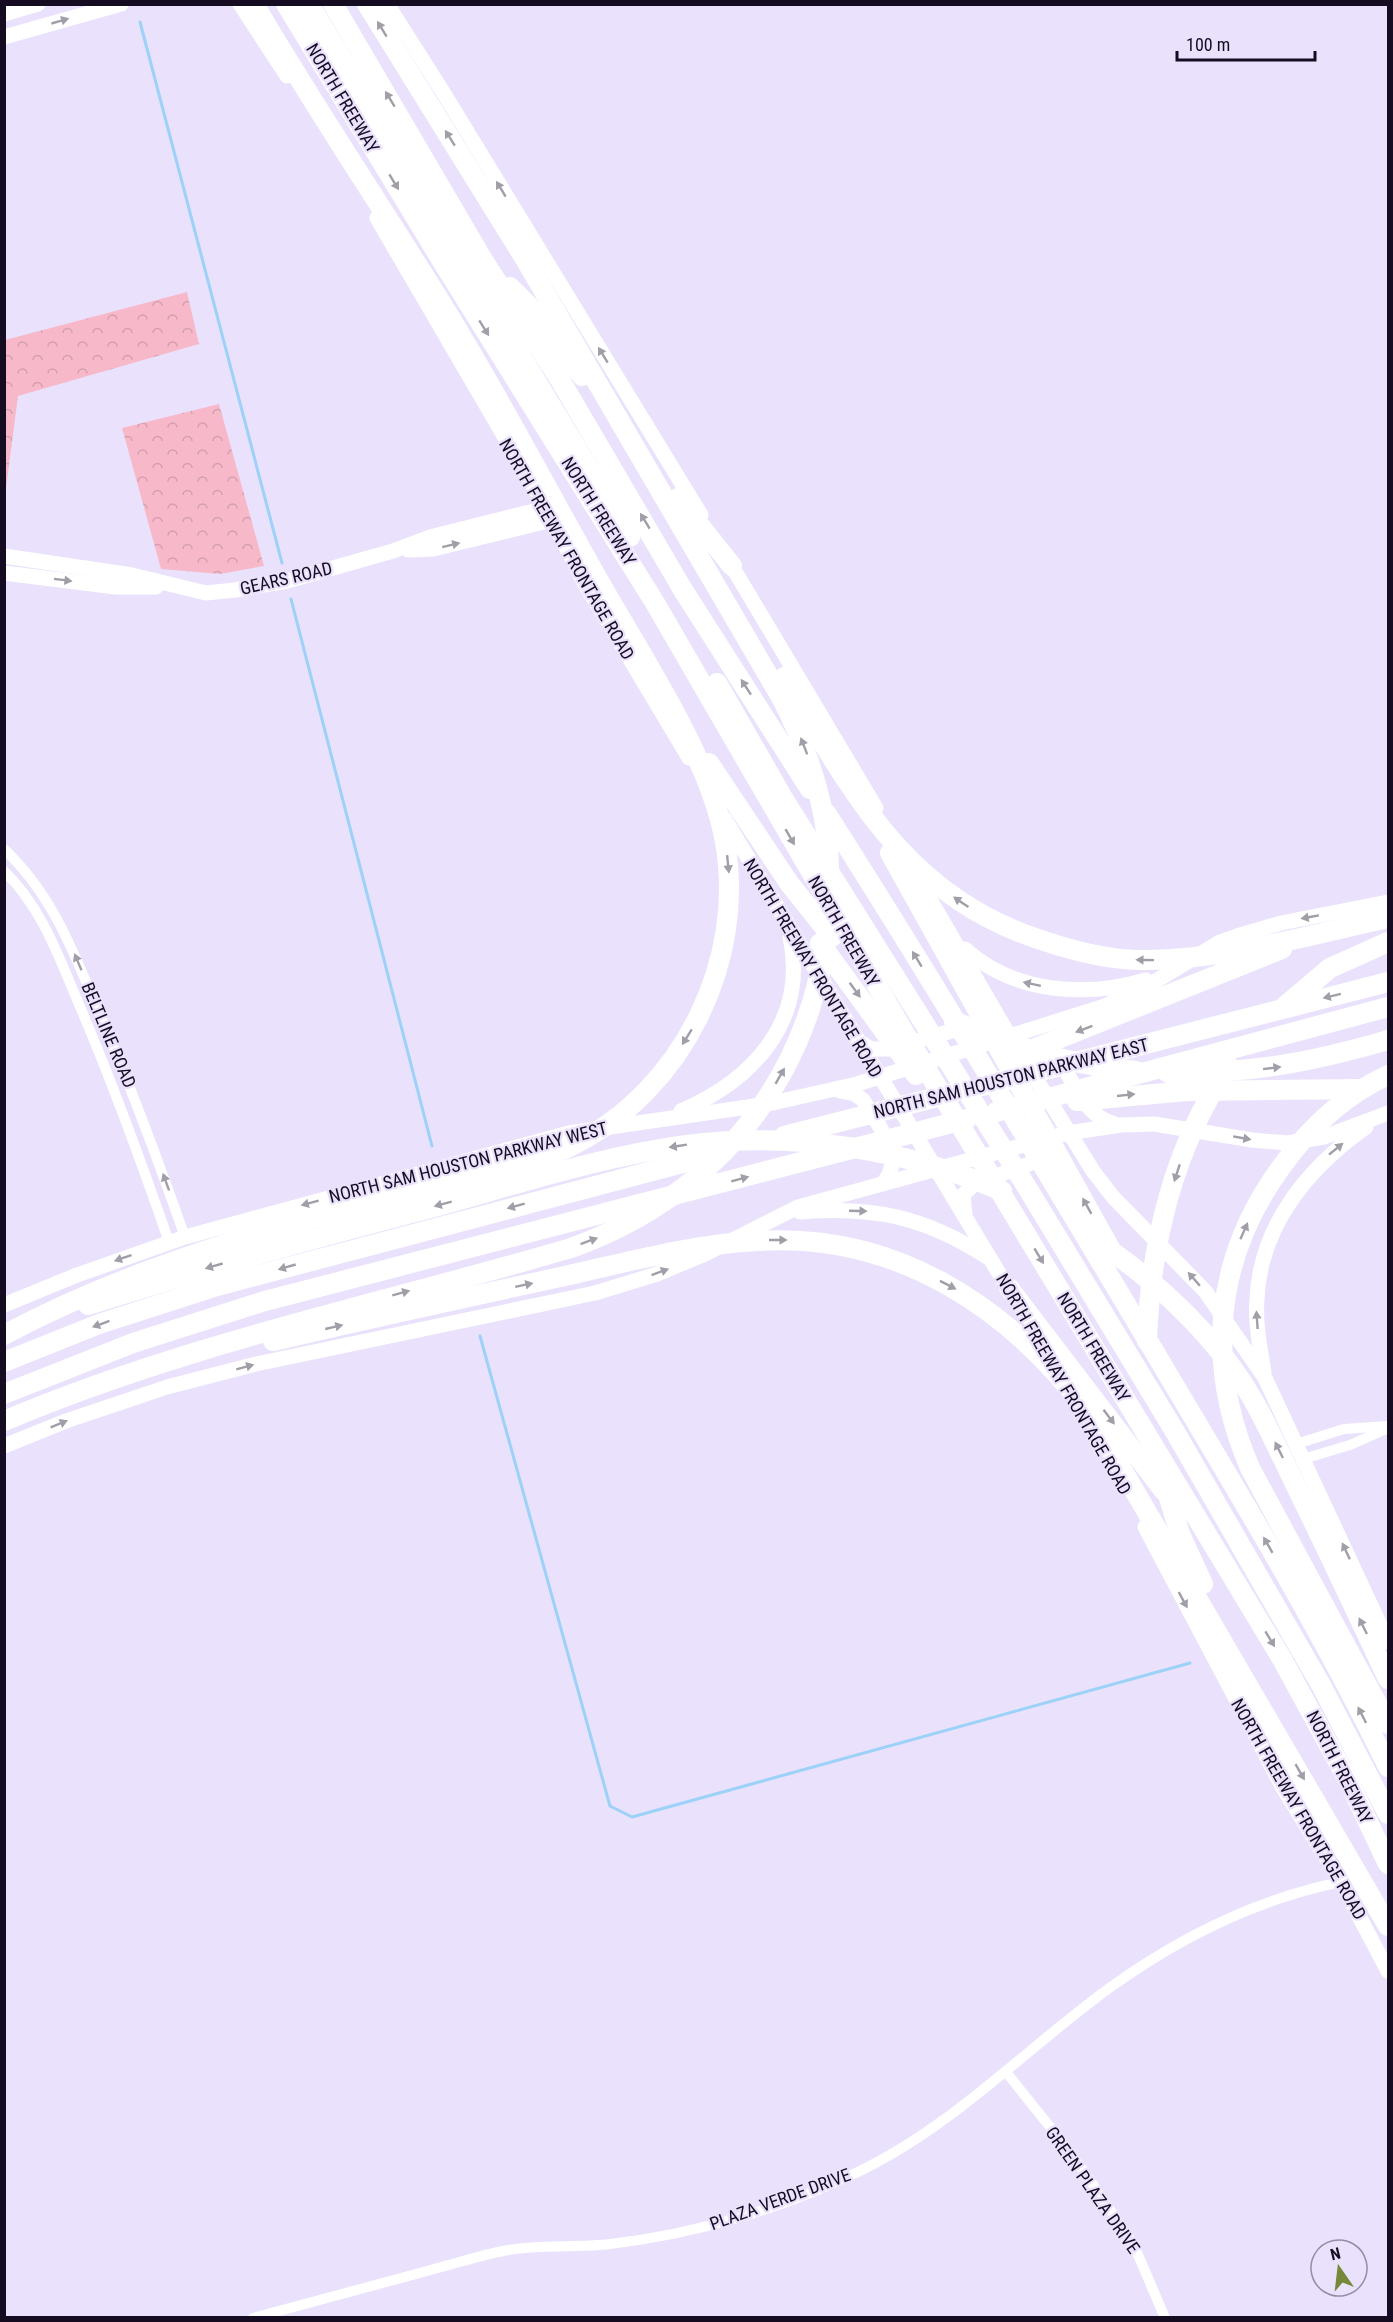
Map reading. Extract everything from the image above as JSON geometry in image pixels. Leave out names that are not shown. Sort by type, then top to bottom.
[{"type":"highway","points":[[4,1336],[84,1295],[198,1252],[549,1156],[599,1130],[640,1097],[670,1062],[701,1014],[720,960],[729,903],[726,845],[716,805],[694,753],[653,675],[448,313],[254,4]]},
{"type":"highway","name":"NORTH FREEWAY","points":[[286,4],[442,261],[655,603],[894,1031],[1009,1206],[1254,1612],[1309,1706],[1389,1864]]},
{"type":"highway","name":"NORTH FREEWAY","points":[[309,4],[686,630],[783,798],[1028,1189],[1174,1430],[1296,1641],[1389,1814]]},
{"type":"highway","name":"NORTH FREEWAY","points":[[333,4],[483,260],[559,378],[683,590],[881,899],[1188,1408],[1319,1635],[1389,1767]]},
{"type":"highway","points":[[4,1421],[73,1393],[198,1349],[553,1253],[625,1226],[680,1192],[724,1153],[768,1097],[800,1039],[822,964],[829,897],[825,823],[808,757],[795,726],[768,674],[525,259],[367,4]]},
{"type":"highway","points":[[525,259],[654,454],[858,800],[898,850],[938,886],[984,917],[1028,936],[1106,957],[1145,960],[1219,953],[1389,918]]},
{"type":"highway","points":[[483,260],[531,308],[732,566]]},
{"type":"highway","points":[[442,261],[465,332],[585,584]]},
{"type":"highway","points":[[653,675],[762,845],[819,923],[844,950],[875,976],[951,1019],[1004,1042],[1057,1057],[1125,1070],[1164,1073],[1210,1073],[1287,1066],[1389,1040]]},
{"type":"highway","points":[[831,732],[867,815],[977,991],[1069,1173],[1116,1260],[1188,1408]]},
{"type":"highway","points":[[687,755],[894,1031]]},
{"type":"highway","points":[[811,1129],[1029,1051],[1217,977],[1389,903]]},
{"type":"highway","points":[[1260,1703],[1180,1534],[1159,1464],[1149,1394],[1148,1318],[1157,1248],[1180,1165],[1215,1095],[1246,1045],[1302,990],[1330,968],[1389,942]]},
{"type":"highway","name":"NORTH SAM HOUSTON PARKWAY EAST","points":[[4,1362],[109,1321],[217,1286],[633,1175],[1389,982]]},
{"type":"highway","name":"NORTH SAM HOUSTON PARKWAY EAST","points":[[4,1394],[100,1355],[197,1321],[340,1281],[1389,1008]]},
{"type":"highway","points":[[1389,1075],[1341,1104],[1302,1139],[1259,1200],[1240,1240],[1231,1267],[1222,1324],[1226,1388],[1236,1432],[1258,1486],[1389,1724]]},
{"type":"highway","points":[[965,1120],[1126,1095],[1215,1095],[1389,1087]]},
{"type":"highway","points":[[4,1336],[88,1305],[243,1257],[647,1151],[703,1143],[773,1141],[832,1145],[903,1158],[973,1179],[1060,1220],[1143,1274],[1195,1322],[1230,1364],[1258,1410],[1389,1679]]},
{"type":"highway","points":[[73,1393],[215,1355],[350,1323],[712,1246],[788,1240],[827,1244],[867,1252],[927,1274],[956,1289],[1000,1319],[1038,1351],[1091,1416],[1389,1926]]},
{"type":"highway","points":[[1009,1288],[1094,1396],[1254,1612]]},
{"type":"main road","points":[[4,14],[38,4]]},
{"type":"main road","points":[[4,37],[121,4]]},
{"type":"main road","name":"NORTH FREEWAY FRONTAGE ROAD","points":[[240,4],[268,49],[322,126],[549,514],[585,584],[879,1078],[1009,1288],[1125,1488],[1277,1776],[1341,1882],[1389,1971]]},
{"type":"main road","points":[[266,4],[258,17],[268,49]]},
{"type":"main road","points":[[392,11],[732,566],[957,942],[983,1008],[978,1018],[963,1028],[880,1051],[871,1049],[856,1039]]},
{"type":"main road","name":"GEARS ROAD","points":[[4,556],[132,574],[206,593],[264,587],[393,551],[430,537],[549,514]]},
{"type":"main road","points":[[35,576],[36,559]]},
{"type":"main road","name":"GEARS ROAD","points":[[4,573],[116,587],[177,587]]},
{"type":"main road","points":[[1010,1037],[1119,1000],[1172,972],[1220,942],[1258,928],[1389,903]]},
{"type":"main road","points":[[662,1118],[724,1089],[756,1061],[782,1022],[793,988],[794,955],[784,920]]},
{"type":"main road","points":[[957,942],[999,973],[1029,984],[1059,989],[1088,990],[1131,984],[1172,972]]},
{"type":"main road","points":[[977,991],[1010,1037],[1093,1171],[1113,1197],[1205,1291],[1265,1378],[1389,1642]]},
{"type":"main road","points":[[1061,1020],[1055,1029],[1053,1044],[1088,1110],[1106,1121],[1121,1125]]},
{"type":"main road","name":"NORTH SAM HOUSTON PARKWAY WEST","points":[[4,1305],[77,1275],[185,1237],[587,1129],[758,1105],[834,1091],[1010,1037]]},
{"type":"main road","points":[[834,1091],[846,1091],[863,1100],[892,1153],[892,1173],[883,1183]]},
{"type":"main road","points":[[4,1446],[66,1421],[201,1379],[290,1357],[595,1293],[657,1274],[705,1254],[779,1215],[883,1183],[1068,1133],[1121,1125],[1154,1124],[1252,1140],[1287,1143],[1324,1137],[1385,1115]]},
{"type":"main road","points":[[1265,1378],[1257,1321],[1257,1299],[1259,1279],[1274,1229],[1290,1202],[1326,1158],[1385,1115]]},
{"type":"main road","points":[[967,1221],[963,1196],[974,1184],[1060,1154],[1078,1157],[1093,1171]]},
{"type":"main road","points":[[779,1215],[844,1211],[898,1215],[956,1237],[991,1259]]},
{"type":"street","name":"BELTLINE ROAD","points":[[4,849],[37,885],[68,939],[142,1117],[185,1237]]},
{"type":"street","name":"BELTLINE ROAD","points":[[4,872],[24,894],[54,945],[120,1102],[169,1242]]},
{"type":"street","points":[[1296,1444],[1344,1429],[1389,1427]]},
{"type":"street","points":[[1303,1459],[1350,1444],[1389,1427]]},
{"type":"street","name":"PLAZA VERDE DRIVE","points":[[253,2318],[508,2250],[607,2244],[675,2235],[810,2193],[892,2154],[933,2128],[1106,1991],[1148,1961],[1233,1917],[1269,1902],[1341,1882]]},
{"type":"street","name":"GREEN PLAZA DRIVE","points":[[1006,2072],[1074,2157],[1133,2243],[1165,2318]]},
{"type":"green space","points":[[187,292],[199,344],[18,396],[5,496],[5,340]]},
{"type":"green space","points":[[219,404],[264,566],[220,574],[161,569],[122,428]]},
{"type":"waterway","points":[[140,22],[282,563]]},
{"type":"waterway","points":[[291,599],[432,1146]]},
{"type":"waterway","points":[[480,1336],[610,1806],[632,1817],[1190,1663]]}]
